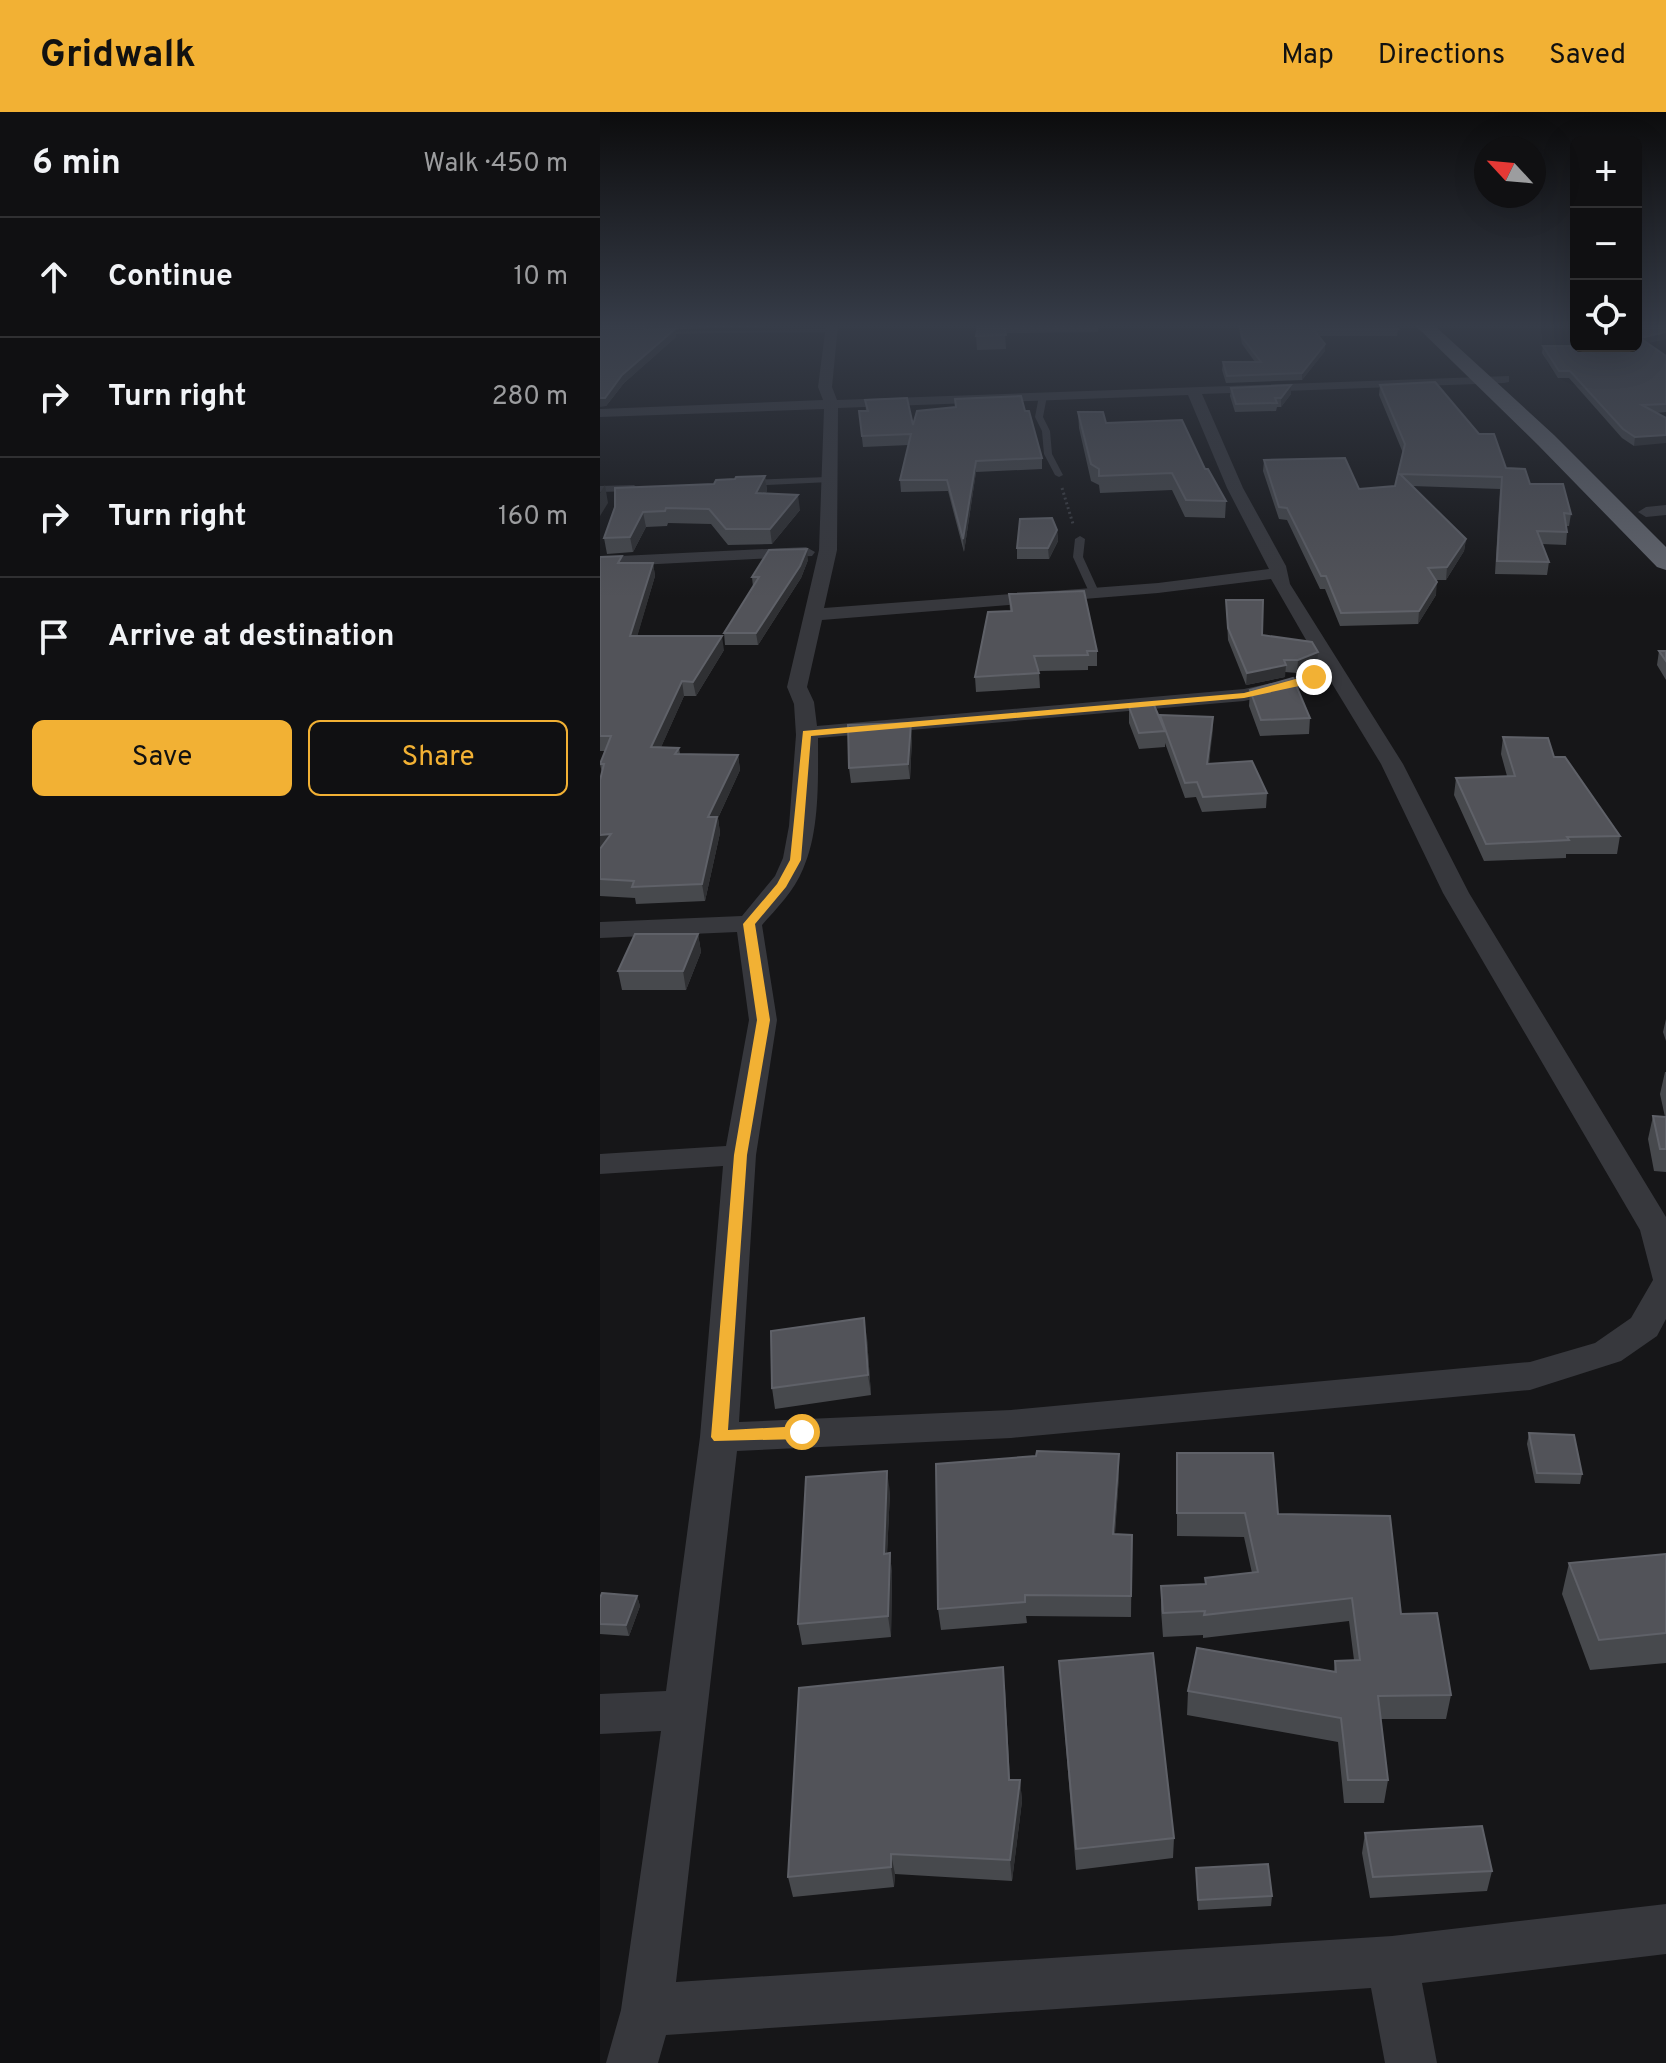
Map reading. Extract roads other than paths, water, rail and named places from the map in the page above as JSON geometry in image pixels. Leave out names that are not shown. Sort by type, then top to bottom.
[{"type":"highway","points":[[1525,416],[1666,562]]},
{"type":"highway","points":[[1538,416],[1656,511],[1666,531]]},
{"type":"street","points":[[600,930],[749,924],[782,885],[795,860],[806,733],[805,705],[797,687],[828,550],[830,416]]},
{"type":"street","points":[[1204,416],[1235,488],[1279,573],[1281,584],[1392,764],[1456,893],[1657,1230],[1666,1274]]},
{"type":"street","points":[[600,562],[828,550]]},
{"type":"street","points":[[813,615],[1158,588],[1279,573]]},
{"type":"street","points":[[806,733],[1244,695],[1296,684],[1335,667]]},
{"type":"street","points":[[632,2063],[647,2010],[686,1710],[719,1437],[740,1155],[763,1020],[749,924]]},
{"type":"street","points":[[600,1164],[740,1155]]},
{"type":"street","points":[[719,1437],[1011,1424],[1530,1376],[1608,1352],[1644,1327],[1666,1287]]},
{"type":"street","points":[[600,1714],[686,1710]]},
{"type":"street","points":[[647,2010],[1392,1961],[1666,1929]]},
{"type":"street","points":[[1392,1961],[1411,2063]]},
{"type":"lane","points":[[1039,416],[1046,431],[1048,454],[1059,475]]},
{"type":"lane","points":[[736,483],[827,480]]},
{"type":"lane","points":[[600,489],[645,487]]},
{"type":"lane","points":[[1080,539],[1078,557],[1094,592]]}]
